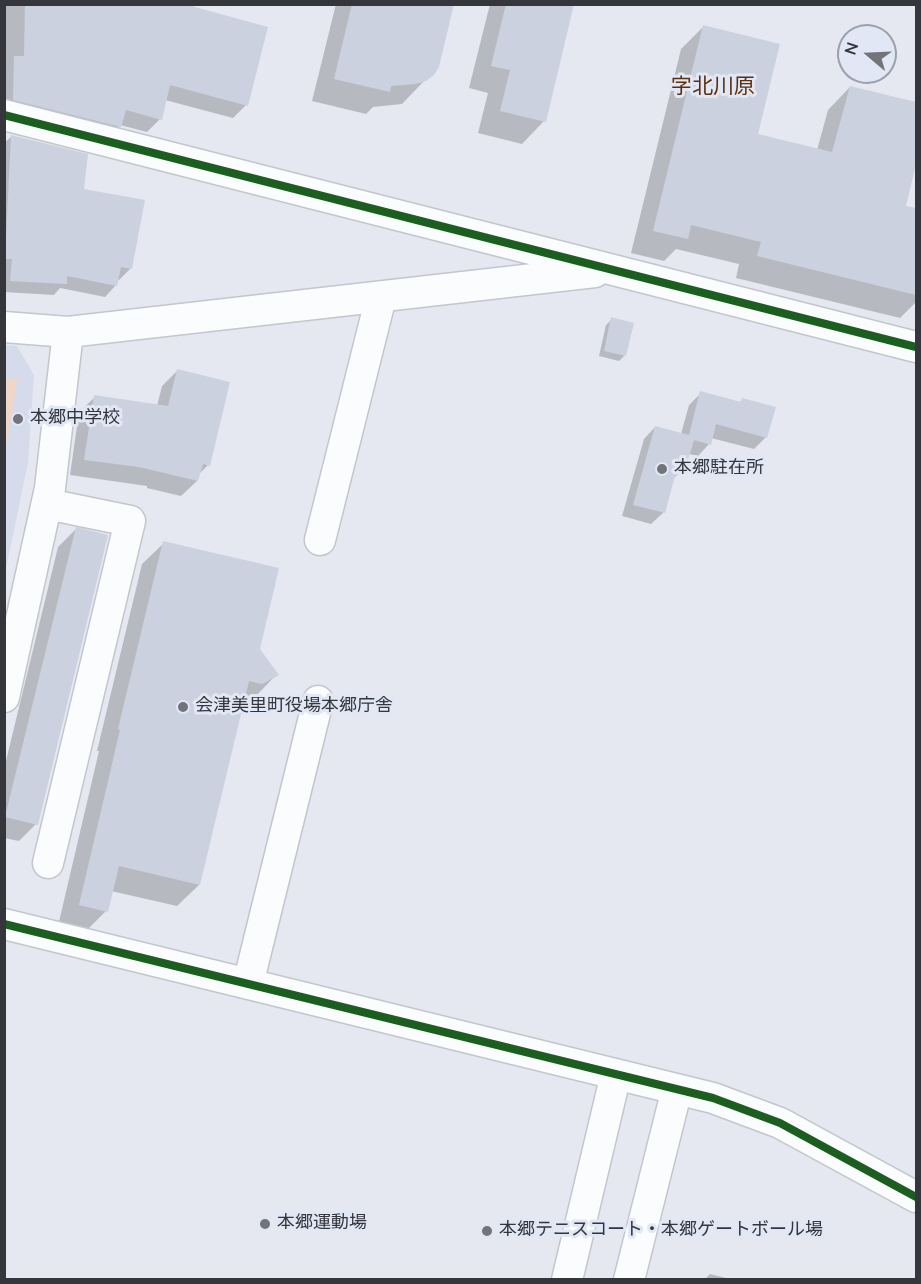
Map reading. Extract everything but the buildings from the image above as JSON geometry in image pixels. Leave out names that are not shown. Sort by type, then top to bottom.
[{"type":"street","points":[[4,115],[916,347]]},
{"type":"street","points":[[4,327],[68,332],[612,270]]},
{"type":"street","points":[[320,540],[381,297]]},
{"type":"street","points":[[4,697],[47,504],[68,332]]},
{"type":"street","points":[[47,504],[130,521],[48,863]]},
{"type":"street","points":[[248,984],[318,701]]},
{"type":"street","points":[[4,924],[713,1098],[780,1123],[916,1197]]},
{"type":"street","points":[[567,1280],[616,1074]]},
{"type":"street","points":[[629,1280],[677,1089]]},
{"type":"shaded area","name":"本郷中学校","points":[[5,345],[17,346],[34,375],[28,463],[5,573]]},
{"type":"shaded area","points":[[4,378],[17,380],[5,452]]},
{"type":"cycle path","points":[[4,115],[916,347]]},
{"type":"cycle path","points":[[4,924],[713,1098],[780,1123],[916,1197]]},
{"type":"place","name":"本郷中学校","points":[[18,419]]},
{"type":"place","name":"本郷駐在所","points":[[662,469]]},
{"type":"place","name":"会津美里町役場本郷庁舎","points":[[183,707]]},
{"type":"place","name":"本郷運動場","points":[[265,1224]]},
{"type":"place","name":"本郷テニスコート・本郷ゲートボール場","points":[[487,1231]]},
{"type":"district","name":"字北川原","points":[[713,88]]}]
